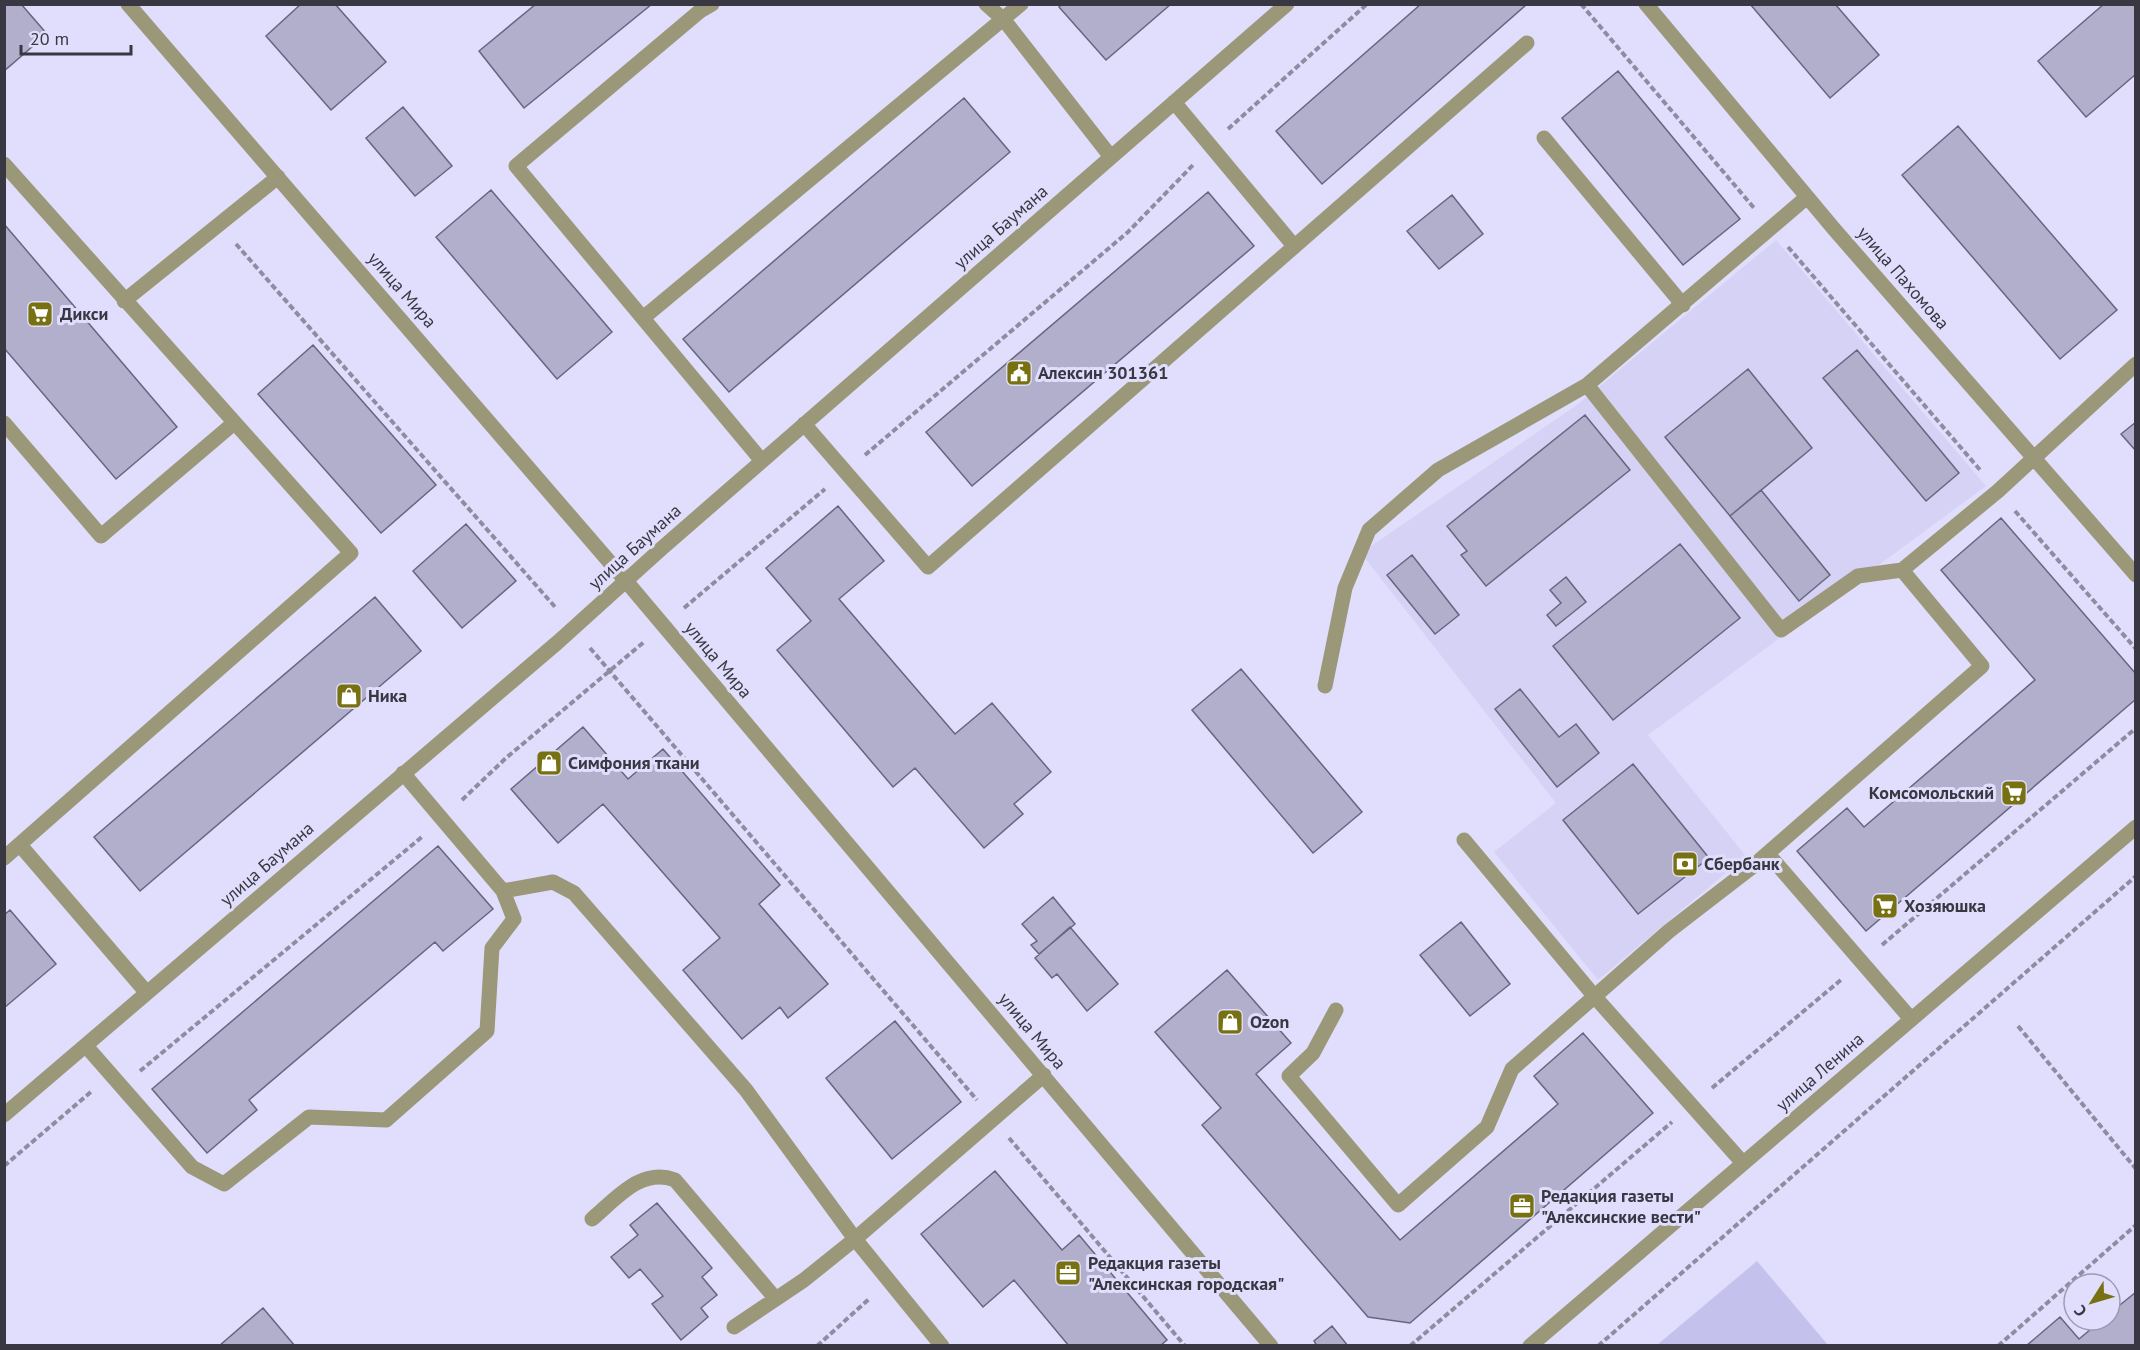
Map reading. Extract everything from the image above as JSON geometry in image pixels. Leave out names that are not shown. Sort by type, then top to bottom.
[{"type":"street","name":"улица Мира","points":[[128,4],[626,581],[1271,1346]]},
{"type":"street","points":[[712,4],[700,11],[516,166],[762,461]]},
{"type":"street","points":[[986,4],[1004,20],[1111,157]]},
{"type":"street","points":[[643,318],[1021,4]]},
{"type":"street","name":"улица Баумана","points":[[4,1115],[573,628],[1287,4]]},
{"type":"street","name":"улица Пахомова","points":[[1646,4],[1808,197],[2136,574]]},
{"type":"street","points":[[804,424],[928,567],[1527,43]]},
{"type":"street","points":[[1174,102],[1294,246]]},
{"type":"street","points":[[1544,138],[1683,305]]},
{"type":"street","points":[[4,164],[351,553],[4,858]]},
{"type":"street","points":[[124,301],[278,177]]},
{"type":"street","points":[[1325,686],[1345,588],[1369,530],[1438,471],[1587,385],[1808,197]]},
{"type":"street","points":[[1587,385],[1781,630],[1858,576],[1902,570],[1998,491],[2136,364]]},
{"type":"street","points":[[4,423],[101,536],[234,423]]},
{"type":"street","points":[[1336,1010],[1313,1053],[1289,1076],[1398,1205],[1487,1127],[1512,1069],[1669,931],[1768,854],[1983,666],[1902,570]]},
{"type":"street","points":[[86,1046],[192,1167],[224,1184],[309,1117],[386,1120],[487,1031],[492,948],[514,919],[503,891],[403,773]]},
{"type":"street","name":"улица Ленина","points":[[1530,1346],[2136,827]]},
{"type":"street","points":[[1464,840],[1595,997],[1743,1163]]},
{"type":"street","points":[[20,845],[147,993]]},
{"type":"street","points":[[1768,854],[1911,1019]]},
{"type":"street","points":[[503,891],[553,882],[574,893],[746,1090],[855,1239],[942,1346]]},
{"type":"street","points":[[734,1327],[804,1280],[855,1239],[1044,1075]]},
{"type":"street","points":[[592,1219],[634,1184],[647,1177],[662,1175],[675,1180],[775,1298]]},
{"type":"path","points":[[122,1087],[442,819],[506,758],[1128,232],[1211,146],[1367,4]]},
{"type":"path","points":[[1581,4],[2136,649]]},
{"type":"path","points":[[219,224],[610,670],[1185,1346]]},
{"type":"path","points":[[1410,1346],[2136,728]]},
{"type":"path","points":[[1598,1346],[2136,876]]},
{"type":"path","points":[[2018,1026],[2136,1169]]},
{"type":"path","points":[[4,1166],[111,1075]]},
{"type":"path","points":[[1998,1346],[2136,1225]]},
{"type":"path","points":[[817,1346],[890,1281]]},
{"type":"shaded area","points":[[1776,240],[1986,486],[1648,735],[1746,856],[1598,980],[1494,852],[1556,803],[1361,553],[1577,405]]},
{"type":"shaded area","points":[[1757,1261],[1828,1345],[1657,1345]]},
{"type":"building","points":[[4,4],[21,4],[47,34],[4,71]]},
{"type":"building","points":[[301,4],[335,4],[386,62],[331,110],[266,36]]},
{"type":"building","points":[[536,4],[652,4],[524,108],[479,51]]},
{"type":"building","points":[[1062,4],[1171,4],[1106,60],[1059,7]]},
{"type":"building","points":[[1421,4],[1527,4],[1322,184],[1276,131]]},
{"type":"building","points":[[1750,4],[1835,4],[1879,55],[1830,98]]},
{"type":"building","points":[[2104,4],[2136,4],[2136,74],[2086,117],[2038,61]]},
{"type":"building","points":[[1618,71],[1740,219],[1683,265],[1562,118]]},
{"type":"building","points":[[964,98],[1010,152],[729,392],[683,339]]},
{"type":"building","points":[[403,107],[452,166],[415,196],[366,138]]},
{"type":"building","points":[[1958,126],[2117,310],[2060,359],[1902,175]]},
{"type":"building","points":[[491,190],[612,332],[557,379],[436,237]]},
{"type":"building","points":[[1208,192],[1254,246],[972,486],[926,432]]},
{"type":"building","points":[[1452,195],[1483,234],[1439,269],[1407,231]]},
{"type":"building","points":[[4,224],[177,427],[116,479],[4,348]]},
{"type":"building","points":[[313,345],[436,485],[381,533],[258,394]]},
{"type":"building","points":[[1857,350],[1959,473],[1926,501],[1823,378]]},
{"type":"building","points":[[1748,369],[1812,448],[1730,516],[1665,437]]},
{"type":"building","points":[[1585,415],[1630,470],[1486,586],[1461,555],[1467,551],[1447,526]]},
{"type":"building","points":[[2136,422],[2136,451],[2121,434]]},
{"type":"building","points":[[1761,490],[1830,575],[1799,601],[1730,516]]},
{"type":"building","points":[[838,506],[884,561],[839,599],[955,734],[992,703],[1051,772],[1014,804],[1023,814],[984,848],[915,768],[893,787],[777,650],[811,621],[766,568]]},
{"type":"building","points":[[2001,518],[2136,674],[2136,699],[1866,931],[1797,851],[1847,808],[1864,827],[2035,680],[1941,570]]},
{"type":"building","points":[[466,524],[516,581],[462,628],[413,571]]},
{"type":"building","points":[[1680,544],[1740,618],[1613,720],[1553,646]]},
{"type":"building","points":[[1412,555],[1459,615],[1435,634],[1387,575]]},
{"type":"building","points":[[1566,577],[1586,602],[1556,626],[1547,615],[1561,603],[1550,590]]},
{"type":"building","points":[[375,597],[421,651],[140,891],[94,837]]},
{"type":"building","points":[[1241,669],[1362,812],[1313,853],[1192,710]]},
{"type":"building","points":[[1520,689],[1559,737],[1576,724],[1599,753],[1557,787],[1495,709]]},
{"type":"building","points":[[583,727],[628,779],[663,749],[780,885],[759,904],[828,984],[788,1018],[780,1007],[742,1039],[683,970],[720,938],[603,804],[558,843],[511,789]]},
{"type":"building","points":[[1633,764],[1709,858],[1638,914],[1563,820]]},
{"type":"building","points":[[438,846],[493,909],[443,951],[435,942],[249,1100],[257,1110],[207,1153],[152,1089]]},
{"type":"building","points":[[1053,897],[1075,924],[1039,954],[1031,945],[1037,941],[1022,924]]},
{"type":"building","points":[[10,910],[56,964],[4,1008],[4,915]]},
{"type":"building","points":[[1461,922],[1510,984],[1470,1016],[1420,955]]},
{"type":"building","points":[[1070,927],[1118,984],[1087,1011],[1057,974],[1052,978],[1035,958]]},
{"type":"building","points":[[1227,970],[1291,1043],[1256,1074],[1400,1240],[1558,1104],[1534,1076],[1583,1033],[1653,1113],[1410,1323],[1368,1317],[1202,1125],[1221,1108],[1155,1032]]},
{"type":"building","points":[[895,1021],[961,1102],[892,1159],[826,1078]]},
{"type":"building","points":[[995,1171],[1062,1250],[1079,1235],[1167,1340],[1160,1346],[1069,1346],[1014,1280],[983,1307],[921,1234]]},
{"type":"building","points":[[657,1203],[712,1268],[702,1277],[717,1295],[701,1308],[708,1317],[681,1340],[652,1304],[663,1296],[640,1269],[629,1278],[611,1257],[638,1235],[630,1225]]},
{"type":"building","points":[[2136,1292],[2136,1346],[2026,1346],[2060,1317],[2062,1332],[2073,1332],[2079,1339],[2087,1332],[2122,1332],[2122,1303]]},
{"type":"building","points":[[263,1308],[295,1346],[219,1346]]},
{"type":"building","points":[[1332,1326],[1348,1346],[1317,1346],[1314,1341]]},
{"type":"place","name":"Дикси","points":[[40,314]]},
{"type":"place","name":"Алексин 301361","points":[[1019,373]]},
{"type":"place","name":"Ника","points":[[349,696]]},
{"type":"place","name":"Симфония ткани","points":[[549,763]]},
{"type":"place","name":"Комсомольский","points":[[2014,793]]},
{"type":"place","name":"Сбербанк","points":[[1685,864]]},
{"type":"place","name":"Хозяюшка","points":[[1885,906]]},
{"type":"place","name":"Ozon","points":[[1230,1022]]},
{"type":"place","name":"Редакция газеты \"Алексинские вести\"","points":[[1522,1206]]},
{"type":"place","name":"Редакция газеты \"Алексинская городская\"","points":[[1068,1273]]}]
